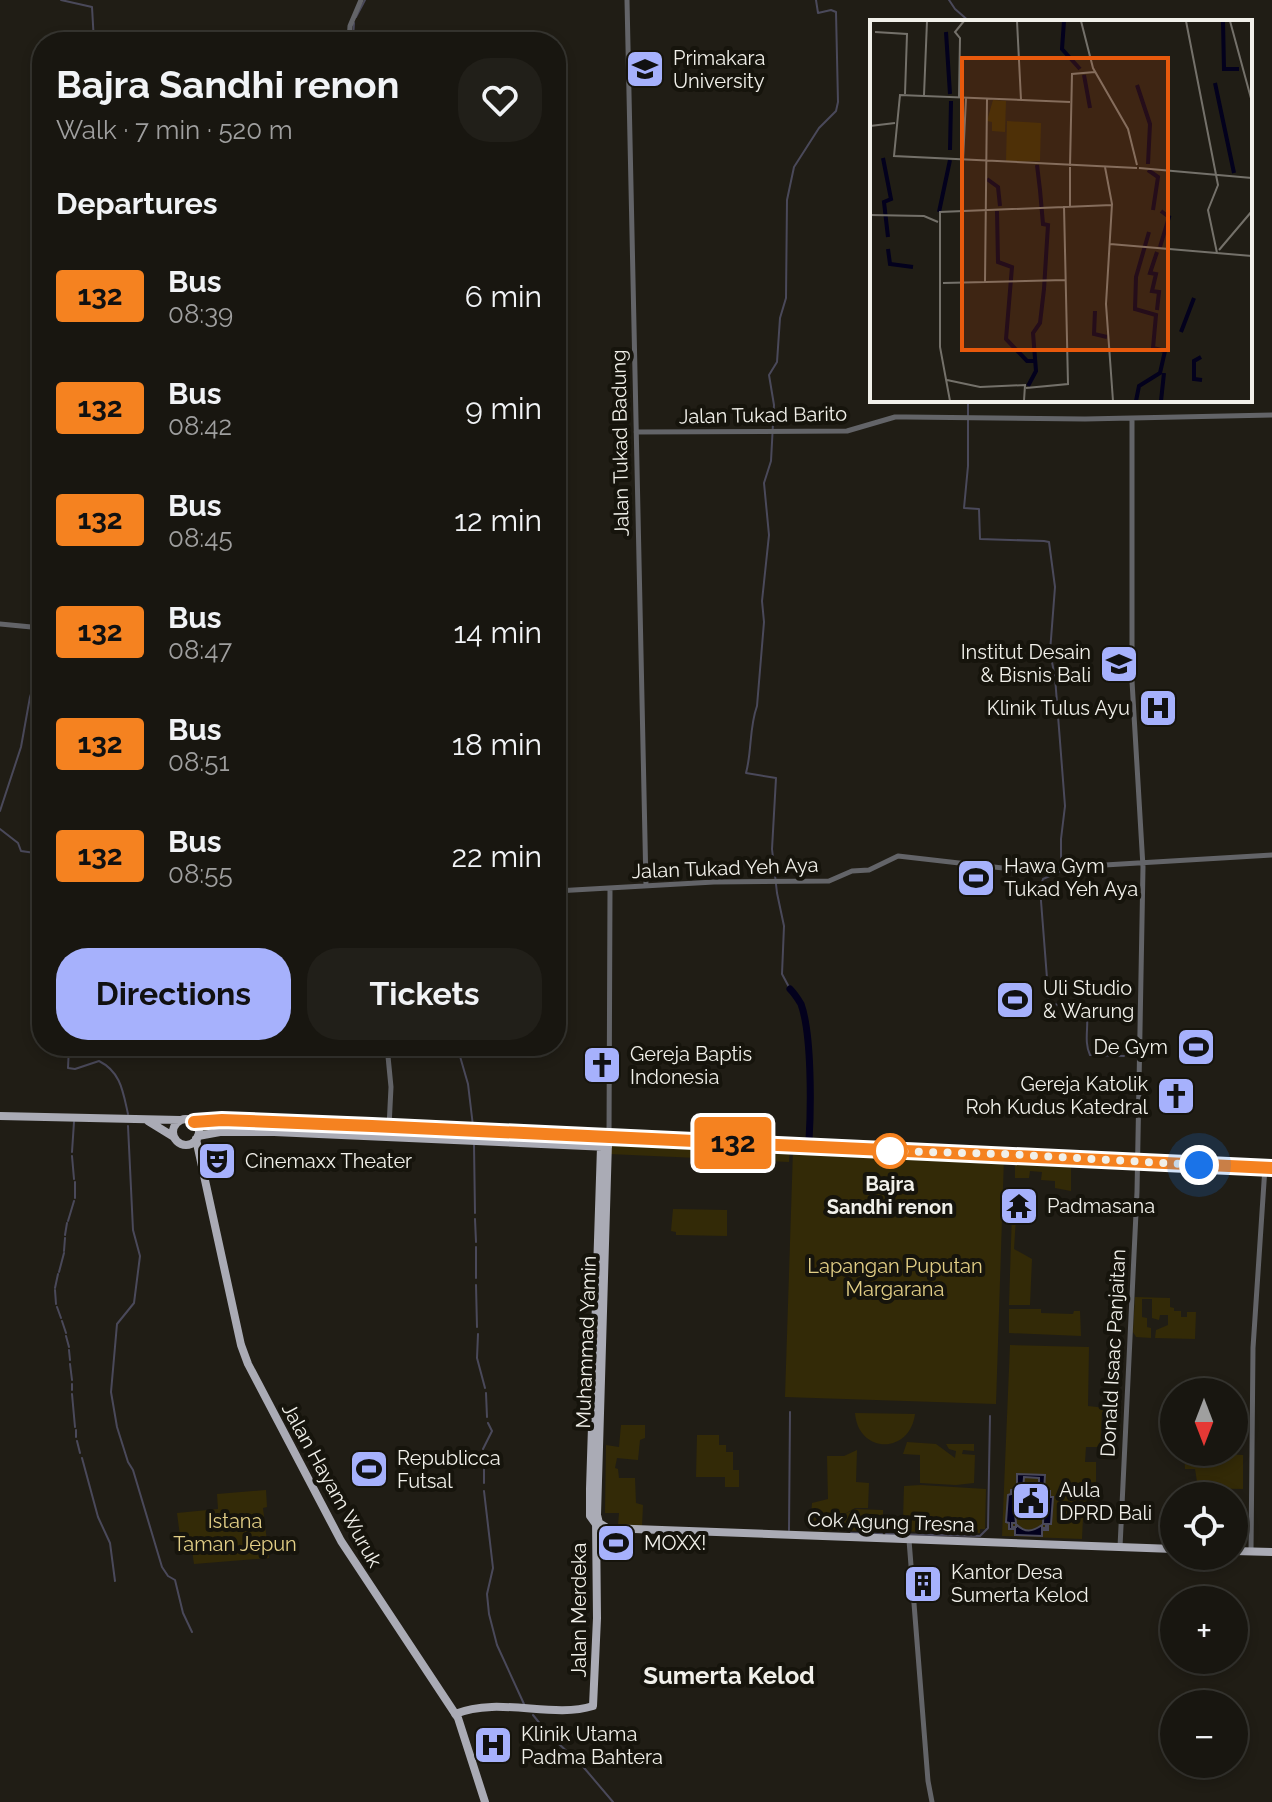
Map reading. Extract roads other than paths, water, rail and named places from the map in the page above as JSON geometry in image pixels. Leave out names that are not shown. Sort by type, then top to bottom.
[{"type":"main road","points":[[0,1116],[188,1119],[198,1127],[197,1138]]},
{"type":"main road","points":[[147,1120],[203,1161]]},
{"type":"main road","points":[[177,1140],[174,1126],[180,1120]]},
{"type":"main road","points":[[194,1122],[222,1120],[389,1127],[428,1134]]},
{"type":"main road","points":[[177,1140],[187,1144],[208,1133],[245,1131],[428,1134],[606,1144],[1137,1160],[1268,1168]]},
{"type":"main road","name":"Jalan Hayam Wuruk","points":[[197,1138],[241,1345],[248,1364],[340,1539],[455,1714],[485,1802]]},
{"type":"main road","name":"Muhammad Yamin","points":[[596,1521],[595,1428],[606,1144]]},
{"type":"main road","points":[[596,1521],[607,1528],[597,1539]]},
{"type":"main road","name":"Jalan Merdeka","points":[[455,1714],[470,1709],[497,1707],[593,1706],[597,1645],[596,1521]]},
{"type":"main road","name":"Cok Agung Tresna","points":[[607,1528],[1160,1548]]},
{"type":"main road","points":[[1251,1551],[1272,1552]]},
{"type":"street","points":[[350,32],[361,0]]},
{"type":"street","name":"Jalan Tukad Badung","points":[[627,0],[646,886]]},
{"type":"street","name":"Jalan Tukad Barito","points":[[636,432],[853,430],[895,417],[1132,419],[1272,415]]},
{"type":"street","name":"Donald Isaac Panjaitan","points":[[1120,1547],[1137,1160],[1143,863],[1132,681],[1132,419]]},
{"type":"street","points":[[0,624],[32,627]]},
{"type":"street","name":"Jalan Tukad Yeh Aya","points":[[566,890],[829,881],[852,871],[869,870],[898,856],[1005,869],[1056,869],[1272,855]]},
{"type":"street","points":[[606,1144],[610,888]]},
{"type":"street","points":[[388,1056],[391,1087],[389,1127]]},
{"type":"street","points":[[1251,1551],[1253,1348],[1268,1168]]},
{"type":"street","points":[[909,1540],[932,1802]]},
{"type":"water","points":[[1017,1474],[1045,1475],[1044,1491],[1050,1491],[1050,1497],[1053,1497],[1051,1524],[1048,1524],[1048,1530],[1042,1530],[1042,1536],[1015,1535],[1015,1529],[1009,1529],[1006,1522],[1008,1495],[1011,1490],[1017,1489]],"holes":[[[1024,1477],[1039,1478],[1039,1492],[1047,1494],[1044,1498],[1043,1524],[1046,1528],[1042,1525],[1026,1530],[1016,1524],[1012,1527],[1012,1523],[1016,1523],[1014,1504],[1017,1497],[1013,1493],[1017,1495],[1023,1490]]]},
{"type":"waterway","points":[[61,0],[92,7],[93,32]]},
{"type":"waterway","points":[[356,17],[365,0]]},
{"type":"waterway","points":[[790,989],[782,974],[784,926],[772,849],[776,778],[746,773],[757,706],[764,622],[762,601],[769,535],[764,483],[771,461],[774,405],[769,375],[777,362],[780,318],[786,298],[787,200],[794,167],[819,128],[836,111],[838,102],[836,12],[818,13],[816,0]]},
{"type":"waterway","points":[[949,0],[968,20]]},
{"type":"waterway","points":[[353,32],[354,23]]},
{"type":"waterway","points":[[968,402],[968,466],[964,508],[979,509],[980,539],[1049,542],[1055,587],[1050,652],[1055,677],[1065,806],[1061,864]]},
{"type":"waterway","points":[[0,811],[21,747],[32,691]]},
{"type":"waterway","points":[[0,829],[18,843],[21,851],[32,853]]},
{"type":"waterway","points":[[1061,871],[1043,879],[1040,888],[1049,1004],[1086,1009],[1090,1055],[1124,1056]]},
{"type":"waterway","points":[[790,989],[801,1004],[805,1017],[809,1052],[809,1141]]},
{"type":"waterway","points":[[69,1056],[68,1068],[75,1069],[99,1061],[112,1071],[120,1083],[128,1114]]},
{"type":"waterway","points":[[460,1056],[468,1084],[473,1126]]},
{"type":"waterway","points":[[72,1152],[74,1122]]},
{"type":"waterway","points":[[128,1126],[133,1230],[140,1256],[134,1303],[117,1324],[111,1392],[117,1427],[162,1567],[175,1580],[183,1613],[192,1632]]},
{"type":"waterway","points":[[474,1145],[475,1213]]},
{"type":"waterway","points":[[72,1156],[74,1179]]},
{"type":"waterway","points":[[75,1182],[75,1198]]},
{"type":"waterway","points":[[68,1221],[74,1201]]},
{"type":"waterway","points":[[475,1219],[476,1242]]},
{"type":"waterway","points":[[65,1235],[67,1223]]},
{"type":"waterway","points":[[64,1251],[65,1238]]},
{"type":"waterway","points":[[476,1247],[476,1278]]},
{"type":"waterway","points":[[59,1272],[64,1253]]},
{"type":"waterway","points":[[55,1288],[58,1274]]},
{"type":"waterway","points":[[476,1285],[477,1327]]},
{"type":"waterway","points":[[55,1290],[56,1304]]},
{"type":"waterway","points":[[57,1307],[61,1318]]},
{"type":"waterway","points":[[62,1321],[66,1333]]},
{"type":"waterway","points":[[478,1334],[477,1358],[485,1388]]},
{"type":"waterway","points":[[66,1336],[69,1347]]},
{"type":"waterway","points":[[69,1350],[70,1360]]},
{"type":"waterway","points":[[70,1364],[72,1380]]},
{"type":"waterway","points":[[72,1384],[72,1390]]},
{"type":"waterway","points":[[486,1393],[487,1417]]},
{"type":"waterway","points":[[72,1394],[75,1427]]},
{"type":"waterway","points":[[789,1530],[790,1412]]},
{"type":"waterway","points":[[886,1534],[980,1536],[988,1528],[990,1416]]},
{"type":"waterway","points":[[483,1449],[492,1431],[488,1423]]},
{"type":"waterway","points":[[76,1430],[76,1437]]},
{"type":"waterway","points":[[77,1441],[80,1453]]},
{"type":"waterway","points":[[82,1458],[98,1517],[110,1543],[115,1581]]},
{"type":"waterway","points":[[484,1458],[484,1483]]},
{"type":"waterway","points":[[484,1491],[493,1568],[487,1594],[489,1614],[497,1645],[524,1704]]},
{"type":"waterway","points":[[851,1533],[882,1534]]},
{"type":"waterway","points":[[533,1715],[613,1802]]},
{"type":"place","name":"Primakara University","points":[[645,69]]},
{"type":"place","name":"Institut Desain & Bisnis Bali","points":[[1119,664]]},
{"type":"place","name":"Klinik Tulus Ayu","points":[[1158,708]]},
{"type":"place","name":"Hawa Gym Tukad Yeh Aya","points":[[976,878]]},
{"type":"place","name":"Uli Studio & Warung","points":[[1015,1000]]},
{"type":"place","name":"De Gym","points":[[1196,1047]]},
{"type":"place","name":"Gereja Baptis Indonesia","points":[[602,1065]]},
{"type":"place","name":"Gereja Katolik Roh Kudus Katedral","points":[[1176,1096]]},
{"type":"place","name":"Bajra Sandhi renon","points":[[890,1151]]},
{"type":"place","name":"Cinemaxx Theater","points":[[217,1161]]},
{"type":"place","name":"Padmasana","points":[[1019,1206]]},
{"type":"place","name":"Republicca Futsal","points":[[369,1469]]},
{"type":"place","name":"Aula DPRD Bali","points":[[1031,1501]]},
{"type":"place","name":"MOXX!","points":[[616,1543]]},
{"type":"place","name":"Kantor Desa Sumerta Kelod","points":[[923,1584]]},
{"type":"place","name":"Klinik Utama Padma Bahtera","points":[[493,1745]]},
{"type":"district","name":"Sumerta Kelod","points":[[729,1676]]},
{"type":"park label","name":"Lapangan Puputan Margarana","points":[[895,1278]]},
{"type":"park label","name":"Istana Taman Jepun","points":[[235,1532]]}]
